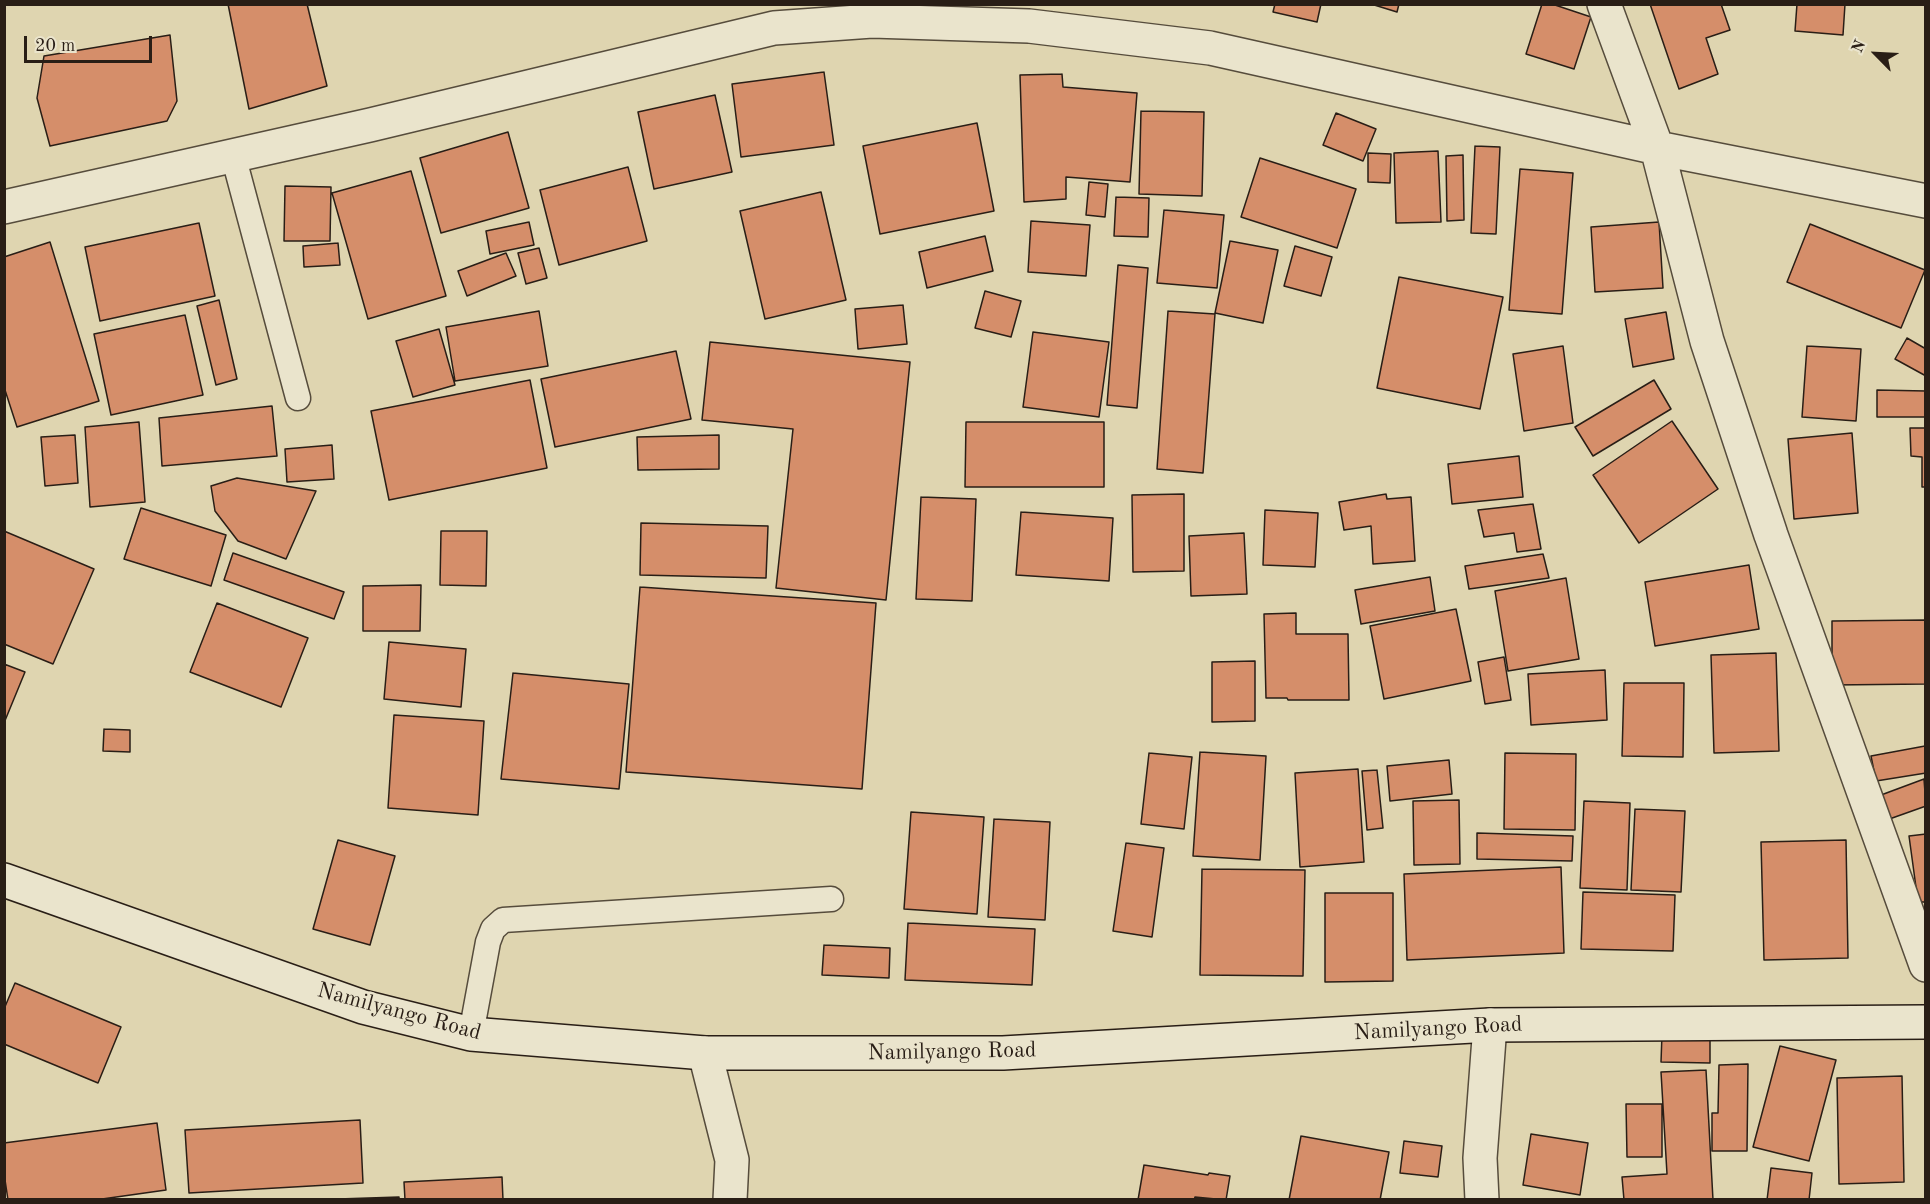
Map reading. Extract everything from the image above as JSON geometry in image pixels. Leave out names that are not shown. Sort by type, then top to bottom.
[{"type":"street","points":[[1604,4],[1657,148],[1707,341],[1770,535],[1926,965]]},
{"type":"street","points":[[4,207],[382,122],[774,28],[872,21],[1029,26],[1210,48],[1657,148],[1926,201]]},
{"type":"street","name":"Namilyango Road","points":[[4,880],[363,1007],[471,1034],[705,1053],[1003,1053],[1490,1025],[1926,1022]]},
{"type":"street","points":[[1482,1200],[1480,1158],[1490,1025]]},
{"type":"street","points":[[705,1053],[732,1160],[730,1200]]},
{"type":"lane","points":[[233,155],[298,398]]},
{"type":"lane","points":[[471,1034],[488,942],[493,929],[503,920],[831,899]]},
{"type":"building","points":[[228,4],[307,4],[327,86],[249,109]]},
{"type":"building","points":[[1275,4],[1321,4],[1317,22],[1273,12]]},
{"type":"building","points":[[1371,4],[1399,4],[1397,12]]},
{"type":"building","points":[[1542,4],[1552,4],[1591,17],[1574,69],[1526,54]]},
{"type":"building","points":[[1650,4],[1721,4],[1730,30],[1706,38],[1718,74],[1679,89]]},
{"type":"building","points":[[1797,4],[1845,4],[1843,35],[1795,31]]},
{"type":"building","points":[[170,35],[177,101],[167,121],[50,146],[37,98],[44,56]]},
{"type":"building","points":[[824,72],[834,145],[741,157],[732,84]]},
{"type":"building","points":[[1062,74],[1063,87],[1137,93],[1130,182],[1066,177],[1066,199],[1024,202],[1020,75]]},
{"type":"building","points":[[715,95],[732,172],[654,189],[638,112]]},
{"type":"building","points":[[1141,111],[1204,112],[1202,196],[1139,194]]},
{"type":"building","points":[[1336,113],[1376,129],[1363,161],[1323,145]]},
{"type":"building","points":[[977,123],[994,211],[880,234],[863,146]]},
{"type":"building","points":[[508,132],[529,208],[441,233],[420,158]]},
{"type":"building","points":[[1475,146],[1500,147],[1496,234],[1471,233]]},
{"type":"building","points":[[1438,151],[1441,222],[1396,223],[1394,153]]},
{"type":"building","points":[[1368,153],[1391,154],[1390,183],[1368,182]]},
{"type":"building","points":[[1463,155],[1464,220],[1447,221],[1446,156]]},
{"type":"building","points":[[1260,158],[1356,189],[1337,248],[1241,217]]},
{"type":"building","points":[[628,167],[647,241],[559,265],[540,190]]},
{"type":"building","points":[[1520,169],[1573,173],[1562,314],[1509,310]]},
{"type":"building","points":[[411,171],[446,296],[368,319],[332,193]]},
{"type":"building","points":[[1089,182],[1108,184],[1105,217],[1086,215]]},
{"type":"building","points":[[285,186],[331,187],[330,241],[284,241]]},
{"type":"building","points":[[821,192],[846,300],[765,319],[740,211]]},
{"type":"building","points":[[1116,197],[1149,198],[1148,237],[1114,236]]},
{"type":"building","points":[[1164,210],[1224,215],[1217,288],[1157,283]]},
{"type":"building","points":[[1031,221],[1090,225],[1086,276],[1028,272]]},
{"type":"building","points":[[529,222],[534,245],[490,254],[486,231]]},
{"type":"building","points":[[1659,222],[1663,288],[1595,292],[1591,227]]},
{"type":"building","points":[[199,223],[215,296],[100,321],[85,247]]},
{"type":"building","points":[[1810,224],[1925,270],[1901,328],[1787,282]]},
{"type":"building","points":[[985,236],[993,271],[927,288],[919,252]]},
{"type":"building","points":[[1230,241],[1278,250],[1263,323],[1215,313]]},
{"type":"building","points":[[50,242],[99,401],[17,427],[4,387],[4,257]]},
{"type":"building","points":[[338,243],[340,265],[304,267],[303,246]]},
{"type":"building","points":[[1295,246],[1332,257],[1321,296],[1284,286]]},
{"type":"building","points":[[539,248],[547,278],[526,284],[518,253]]},
{"type":"building","points":[[506,253],[516,276],[467,296],[458,271]]},
{"type":"building","points":[[1118,265],[1148,268],[1137,408],[1107,405]]},
{"type":"building","points":[[1399,277],[1503,297],[1480,409],[1377,388]]},
{"type":"building","points":[[985,291],[1021,301],[1011,337],[975,328]]},
{"type":"building","points":[[219,300],[237,379],[216,385],[197,306]]},
{"type":"building","points":[[903,305],[907,344],[858,349],[855,309]]},
{"type":"building","points":[[539,311],[548,366],[455,381],[446,327]]},
{"type":"building","points":[[1168,311],[1215,314],[1203,473],[1157,469]]},
{"type":"building","points":[[1666,312],[1674,359],[1633,367],[1625,319]]},
{"type":"building","points":[[185,315],[203,395],[111,415],[94,334]]},
{"type":"building","points":[[439,329],[455,385],[413,397],[396,341]]},
{"type":"building","points":[[1033,332],[1109,342],[1099,417],[1023,407]]},
{"type":"building","points":[[1907,338],[1926,349],[1926,376],[1895,359]]},
{"type":"building","points":[[710,342],[910,362],[886,600],[776,588],[793,429],[702,420]]},
{"type":"building","points":[[1563,346],[1573,423],[1524,431],[1513,354]]},
{"type":"building","points":[[1807,346],[1861,349],[1856,421],[1802,417]]},
{"type":"building","points":[[676,351],[691,419],[555,447],[541,379]]},
{"type":"building","points":[[530,380],[547,468],[389,500],[371,411]]},
{"type":"building","points":[[1654,380],[1671,409],[1593,456],[1575,427]]},
{"type":"building","points":[[1877,390],[1926,391],[1926,417],[1877,417]]},
{"type":"building","points":[[272,406],[277,456],[162,466],[159,418]]},
{"type":"building","points":[[1672,421],[1718,489],[1639,543],[1593,475]]},
{"type":"building","points":[[139,422],[145,502],[90,507],[85,427]]},
{"type":"building","points":[[966,422],[1104,422],[1104,487],[965,487]]},
{"type":"building","points":[[1910,428],[1926,428],[1926,487],[1922,487],[1922,457],[1911,456]]},
{"type":"building","points":[[1852,433],[1858,513],[1794,519],[1788,439]]},
{"type":"building","points":[[75,435],[78,483],[45,486],[41,437]]},
{"type":"building","points":[[719,435],[719,469],[638,470],[637,437]]},
{"type":"building","points":[[332,445],[334,479],[287,482],[285,449]]},
{"type":"building","points":[[1519,456],[1523,497],[1452,504],[1448,464]]},
{"type":"building","points":[[237,478],[316,491],[286,559],[238,541],[215,511],[211,486]]},
{"type":"building","points":[[1184,494],[1184,571],[1133,572],[1132,495]]},
{"type":"building","points":[[1386,494],[1387,499],[1411,497],[1415,561],[1373,564],[1371,526],[1344,530],[1339,502]]},
{"type":"building","points":[[921,497],[976,499],[972,601],[916,599]]},
{"type":"building","points":[[1533,504],[1541,549],[1517,552],[1514,533],[1484,537],[1478,510]]},
{"type":"building","points":[[141,508],[226,535],[211,586],[124,559]]},
{"type":"building","points":[[1265,510],[1318,513],[1315,567],[1263,565]]},
{"type":"building","points":[[1021,512],[1113,518],[1109,581],[1016,575]]},
{"type":"building","points":[[641,523],[768,526],[766,578],[640,575]]},
{"type":"building","points":[[4,531],[94,569],[53,664],[4,644]]},
{"type":"building","points":[[441,531],[487,531],[486,586],[440,585]]},
{"type":"building","points":[[1244,533],[1247,594],[1191,596],[1189,536]]},
{"type":"building","points":[[233,553],[344,592],[334,619],[224,580]]},
{"type":"building","points":[[1543,554],[1549,578],[1469,589],[1465,566]]},
{"type":"building","points":[[1749,565],[1759,629],[1655,646],[1645,582]]},
{"type":"building","points":[[1430,577],[1435,611],[1361,624],[1355,590]]},
{"type":"building","points":[[1566,578],[1579,659],[1508,671],[1495,591]]},
{"type":"building","points":[[421,585],[420,631],[363,631],[363,586]]},
{"type":"building","points":[[640,587],[876,603],[862,789],[626,772]]},
{"type":"building","points":[[217,603],[308,638],[281,707],[190,672]]},
{"type":"building","points":[[1456,609],[1471,681],[1384,699],[1370,626]]},
{"type":"building","points":[[1296,613],[1296,634],[1348,634],[1349,700],[1266,698],[1264,614]]},
{"type":"building","points":[[1926,620],[1926,684],[1832,685],[1832,621]]},
{"type":"building","points":[[389,642],[466,649],[461,707],[384,699]]},
{"type":"building","points":[[1776,653],[1779,751],[1714,753],[1711,655]]},
{"type":"building","points":[[1504,657],[1511,700],[1485,704],[1478,662]]},
{"type":"building","points":[[1255,661],[1255,721],[1212,722],[1212,662]]},
{"type":"building","points":[[4,664],[25,672],[4,723]]},
{"type":"building","points":[[1605,670],[1607,720],[1531,725],[1528,674]]},
{"type":"building","points":[[513,673],[629,684],[619,789],[501,779]]},
{"type":"building","points":[[1624,683],[1684,683],[1683,757],[1622,756]]},
{"type":"building","points":[[394,715],[484,721],[478,815],[388,808]]},
{"type":"building","points":[[104,729],[130,730],[130,752],[103,751]]},
{"type":"building","points":[[1925,746],[1926,773],[1876,781],[1871,756]]},
{"type":"building","points":[[1200,752],[1266,756],[1260,860],[1193,856]]},
{"type":"building","points":[[1149,753],[1192,757],[1184,829],[1141,824]]},
{"type":"building","points":[[1505,753],[1576,754],[1575,830],[1504,829]]},
{"type":"building","points":[[1449,760],[1452,794],[1390,801],[1387,766]]},
{"type":"building","points":[[1358,769],[1364,862],[1300,867],[1295,773]]},
{"type":"building","points":[[1377,770],[1383,828],[1367,830],[1362,771]]},
{"type":"building","points":[[1924,779],[1926,806],[1881,822],[1873,798]]},
{"type":"building","points":[[1459,800],[1460,864],[1414,865],[1413,801]]},
{"type":"building","points":[[1584,801],[1630,803],[1627,890],[1580,888]]},
{"type":"building","points":[[1635,809],[1685,811],[1681,892],[1631,890]]},
{"type":"building","points":[[911,812],[984,817],[977,914],[904,909]]},
{"type":"building","points":[[994,819],[1050,822],[1045,920],[988,917]]},
{"type":"building","points":[[1477,833],[1573,836],[1572,861],[1477,859]]},
{"type":"building","points":[[1926,834],[1926,902],[1918,902],[1909,836]]},
{"type":"building","points":[[338,840],[395,856],[370,945],[313,929]]},
{"type":"building","points":[[1846,840],[1848,958],[1764,960],[1761,842]]},
{"type":"building","points":[[1126,843],[1164,848],[1152,937],[1113,931]]},
{"type":"building","points":[[1561,867],[1564,953],[1407,960],[1404,874]]},
{"type":"building","points":[[1202,869],[1305,870],[1303,976],[1200,975]]},
{"type":"building","points":[[1583,892],[1675,895],[1673,951],[1581,949]]},
{"type":"building","points":[[1325,893],[1393,893],[1393,981],[1325,982]]},
{"type":"building","points":[[908,923],[1035,929],[1032,985],[905,980]]},
{"type":"building","points":[[824,945],[890,948],[889,978],[822,975]]},
{"type":"building","points":[[15,983],[121,1027],[98,1083],[4,1044],[4,1009]]},
{"type":"building","points":[[1662,1034],[1710,1035],[1710,1063],[1661,1062]]},
{"type":"building","points":[[1780,1046],[1836,1060],[1809,1161],[1753,1147]]},
{"type":"building","points":[[1748,1064],[1747,1151],[1712,1151],[1712,1113],[1718,1113],[1719,1065]]},
{"type":"building","points":[[1706,1070],[1713,1200],[1624,1200],[1622,1177],[1667,1174],[1661,1072]]},
{"type":"building","points":[[1902,1076],[1904,1182],[1839,1184],[1837,1078]]},
{"type":"building","points":[[1626,1104],[1662,1104],[1662,1157],[1627,1157]]},
{"type":"building","points":[[360,1120],[363,1183],[189,1193],[185,1130]]},
{"type":"building","points":[[157,1123],[166,1190],[95,1200],[8,1200],[4,1173],[4,1143]]},
{"type":"building","points":[[1531,1134],[1588,1143],[1580,1195],[1523,1185]]},
{"type":"building","points":[[1301,1136],[1389,1152],[1380,1200],[1289,1200]]},
{"type":"building","points":[[1404,1141],[1442,1146],[1438,1177],[1400,1173]]},
{"type":"building","points":[[1144,1165],[1230,1176],[1226,1200],[1195,1197],[1194,1200],[1138,1200]]},
{"type":"building","points":[[1771,1168],[1812,1173],[1809,1200],[1767,1200]]},
{"type":"building","points":[[502,1177],[503,1200],[405,1200],[404,1182]]},
{"type":"building","points":[[399,1197],[399,1200],[338,1200],[338,1199]]}]
